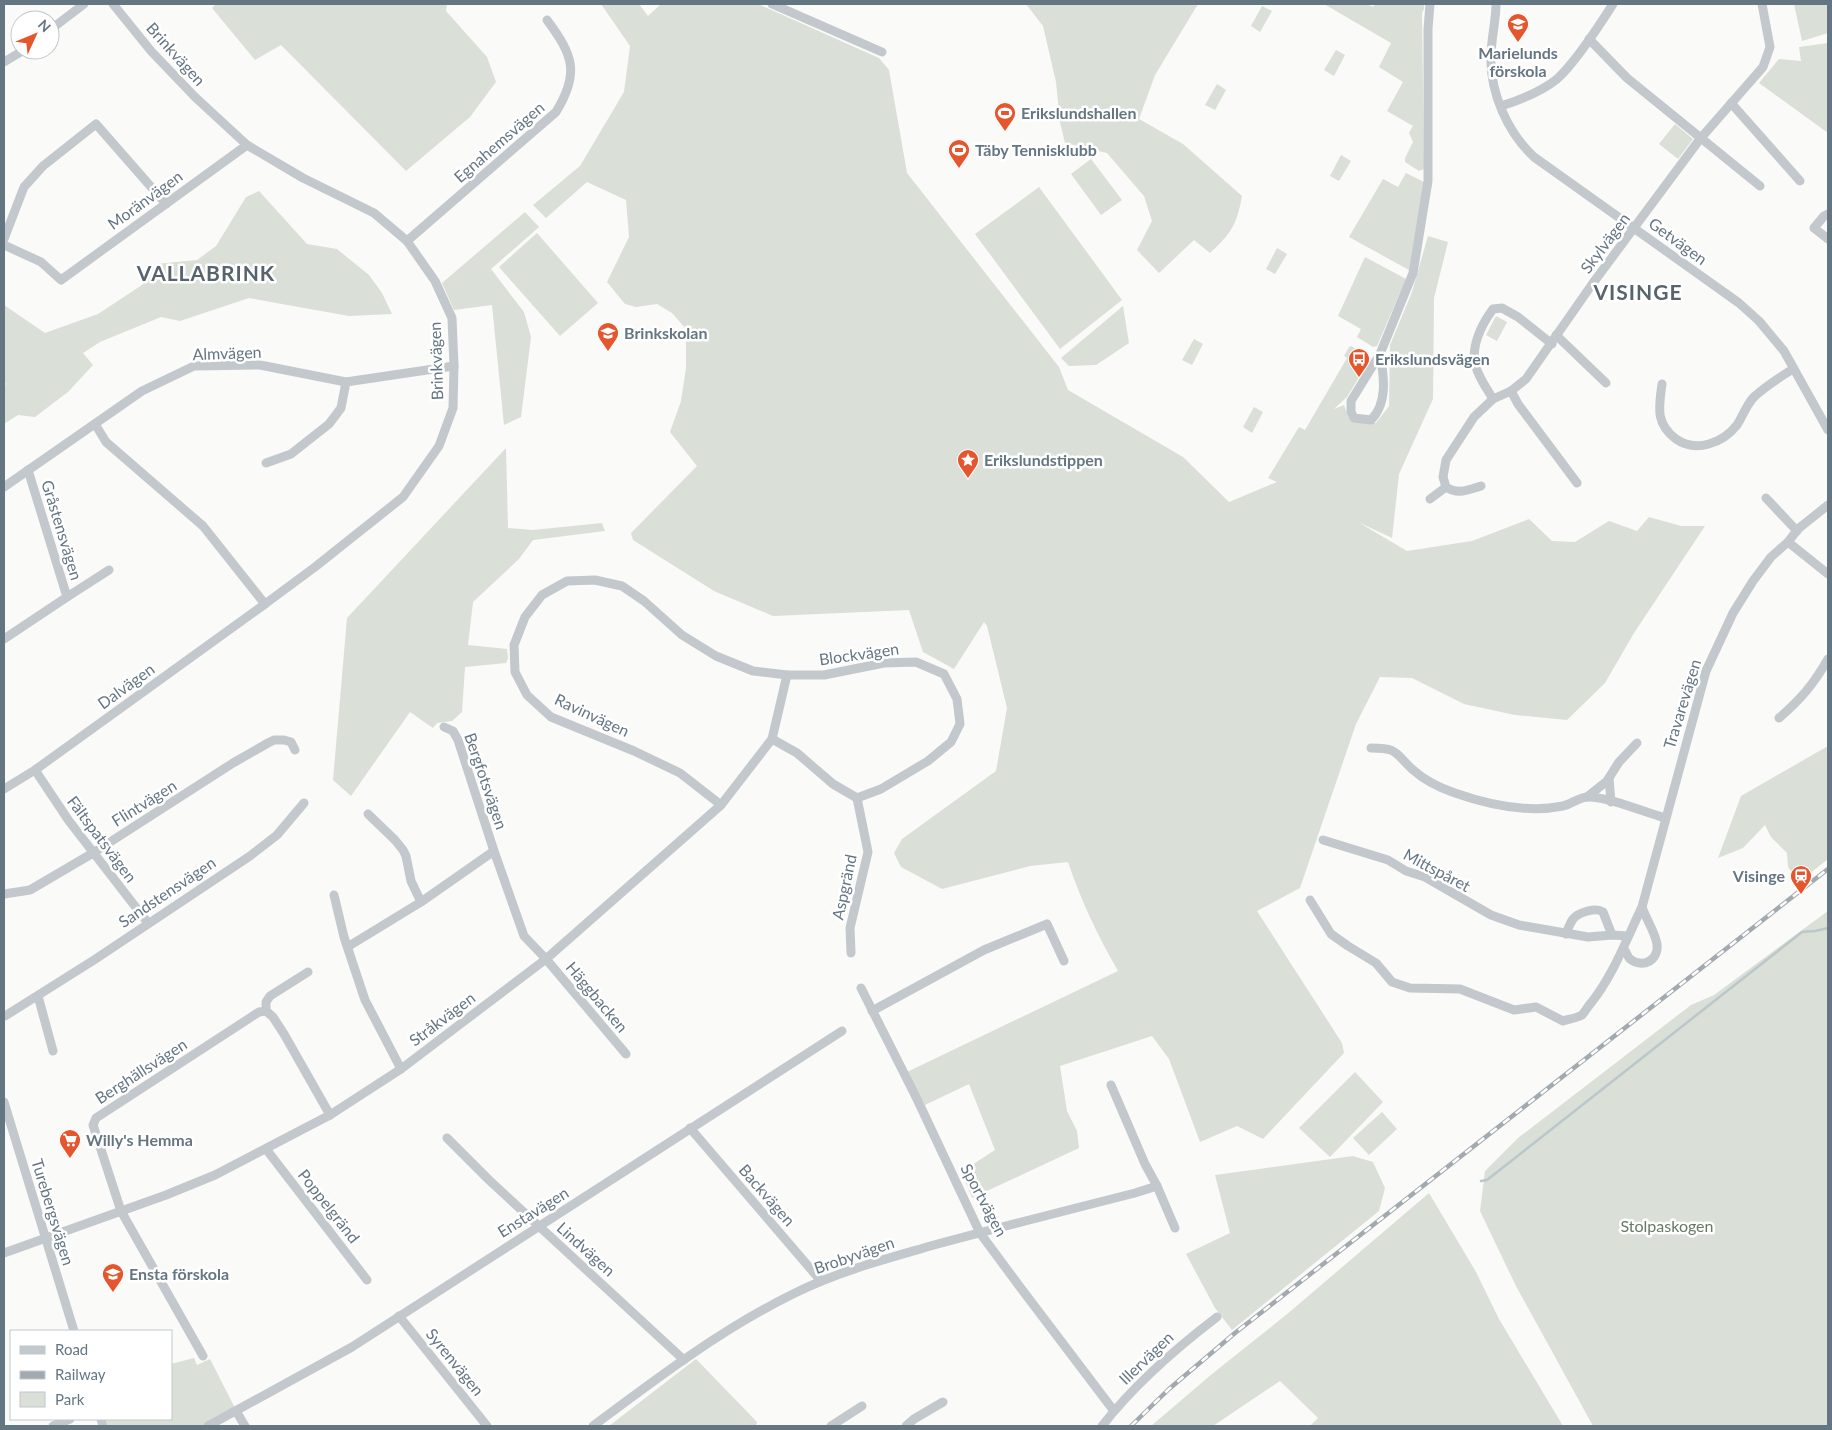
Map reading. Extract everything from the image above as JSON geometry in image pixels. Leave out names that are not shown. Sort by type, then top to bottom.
[{"type":"street","points":[[60,22],[84,4]]},
{"type":"street","name":"Brinkvägen","points":[[113,4],[151,51],[176,78],[247,145],[303,178],[374,214],[407,241],[435,282],[452,318],[453,408],[439,446],[403,497],[265,604]]},
{"type":"street","points":[[772,4],[882,52]]},
{"type":"street","points":[[1380,354],[1384,377],[1381,402],[1377,413],[1371,420],[1354,418],[1351,412],[1351,401],[1380,354],[1413,273],[1428,181],[1428,29],[1430,4]]},
{"type":"street","name":"Getvägen","points":[[1496,4],[1490,58],[1492,82],[1501,106],[1516,135],[1531,154],[1739,304],[1758,321],[1784,351],[1827,426]]},
{"type":"street","points":[[1501,106],[1520,101],[1557,79],[1580,52],[1613,4]]},
{"type":"street","name":"Skylvägen","points":[[1446,487],[1443,477],[1446,460],[1474,417],[1492,398],[1511,391],[1526,379],[1552,344],[1556,334],[1700,139],[1763,67],[1770,47],[1762,4]]},
{"type":"street","name":"Egnahemsvägen","points":[[407,241],[556,112],[566,97],[572,80],[570,59],[561,38],[547,20]]},
{"type":"street","points":[[1589,39],[1627,78],[1760,186]]},
{"type":"street","points":[[1731,103],[1800,181]]},
{"type":"street","points":[[4,239],[24,187],[43,166],[96,124],[166,204]]},
{"type":"street","name":"Moränvägen","points":[[4,246],[41,262],[61,280],[247,145]]},
{"type":"street","points":[[1828,214],[1814,228],[1828,240]]},
{"type":"street","points":[[1492,398],[1476,367],[1474,350],[1485,320],[1493,309],[1502,308],[1552,344]]},
{"type":"street","points":[[1556,334],[1606,383]]},
{"type":"street","name":"Almvägen","points":[[4,487],[142,391],[194,366],[260,365],[346,382],[454,366]]},
{"type":"street","points":[[1662,384],[1660,418],[1669,434],[1681,442],[1697,446],[1725,437],[1736,426],[1754,397],[1793,369]]},
{"type":"street","points":[[266,464],[291,454],[329,424],[341,408],[346,382]]},
{"type":"street","points":[[1511,391],[1518,404],[1577,483]]},
{"type":"street","points":[[95,424],[106,442],[203,526],[265,604]]},
{"type":"street","name":"Gråstensvägen","points":[[28,470],[67,598]]},
{"type":"street","points":[[1430,500],[1446,487],[1453,492],[1461,492],[1481,486]]},
{"type":"street","points":[[1766,498],[1797,531]]},
{"type":"street","name":"Travarevägen","points":[[1310,900],[1331,934],[1376,963],[1392,982],[1410,988],[1460,990],[1514,1010],[1536,1007],[1563,1021],[1581,1015],[1601,990],[1624,949],[1628,936],[1642,908],[1706,670],[1718,642],[1733,613],[1771,557],[1797,531],[1828,505]]},
{"type":"street","points":[[1788,542],[1828,574]]},
{"type":"street","name":"Gråstensvägen","points":[[4,639],[109,570]]},
{"type":"street","name":"Ravinvägen","points":[[720,805],[680,773],[634,751],[551,717],[527,695],[515,672],[514,645],[525,617],[542,595],[567,581],[595,580],[622,586],[644,601],[682,635],[716,656],[753,671],[787,675]]},
{"type":"street","name":"Dalvägen","points":[[4,789],[35,770],[265,604]]},
{"type":"street","points":[[1779,718],[1813,685],[1828,659]]},
{"type":"street","name":"Blockvägen","points":[[787,675],[824,675],[884,663],[916,662],[944,674],[957,699],[960,724],[951,742],[928,761],[881,789],[857,798]]},
{"type":"street","name":"Stråkvägen","points":[[4,1253],[207,1178],[330,1115],[401,1069],[546,959],[720,805],[772,739],[787,675]]},
{"type":"street","name":"Bergfotsvägen","points":[[444,727],[453,731],[458,740],[524,936],[546,959]]},
{"type":"street","points":[[772,739],[797,753],[833,784],[857,798]]},
{"type":"street","name":"Flintvägen","points":[[4,894],[30,890],[93,853],[233,763],[274,740],[291,742],[295,750]]},
{"type":"street","points":[[1371,748],[1388,748],[1401,756],[1412,769],[1427,780],[1454,793],[1520,809],[1563,806],[1587,797],[1609,778],[1619,762],[1637,743]]},
{"type":"street","name":"Fältspatsvägen","points":[[35,770],[68,821],[148,923]]},
{"type":"street","points":[[1609,778],[1611,802]]},
{"type":"street","points":[[1587,797],[1665,818]]},
{"type":"street","name":"Aspgränd","points":[[851,953],[850,928],[868,852],[857,798]]},
{"type":"street","name":"Sandstensvägen","points":[[5,1016],[257,851],[277,835],[304,803]]},
{"type":"street","points":[[368,814],[395,840],[406,856],[411,881],[421,902]]},
{"type":"street","name":"Mittspåret","points":[[1323,840],[1388,860],[1406,871],[1425,877],[1490,915],[1519,925],[1588,937],[1628,936]]},
{"type":"street","name":"Bergfotsvägen","points":[[349,946],[421,902],[494,851]]},
{"type":"street","points":[[334,895],[340,921],[365,1000],[401,1069]]},
{"type":"street","points":[[1624,949],[1631,960],[1638,962],[1646,963],[1656,955],[1657,944],[1642,908]]},
{"type":"street","points":[[1566,934],[1574,918],[1594,909],[1603,912],[1612,935]]},
{"type":"street","points":[[872,1011],[975,955],[1047,924],[1064,961]]},
{"type":"street","name":"Häggbacken","points":[[546,959],[626,1054]]},
{"type":"street","points":[[308,972],[270,996],[266,1002],[266,1011],[273,1017],[284,1034],[330,1115]]},
{"type":"street","name":"Sportvägen","points":[[862,988],[918,1099],[980,1232],[1114,1410]]},
{"type":"street","points":[[38,996],[53,1051]]},
{"type":"street","name":"Berghällsvägen","points":[[203,1356],[121,1211],[93,1125],[96,1118],[260,1012],[266,1011]]},
{"type":"street","name":"Enstavägen","points":[[208,1426],[352,1347],[842,1031]]},
{"type":"street","points":[[1111,1086],[1175,1228]]},
{"type":"street","name":"Turebergsvägen","points":[[4,1102],[74,1330]]},
{"type":"street","name":"Backvägen","points":[[690,1128],[821,1281]]},
{"type":"street","name":"Lindvägen","points":[[447,1138],[684,1360]]},
{"type":"street","name":"Poppelgränd","points":[[266,1149],[367,1280]]},
{"type":"street","name":"Brobyvägen","points":[[593,1426],[684,1360],[742,1322],[794,1293],[821,1281],[867,1264],[980,1232],[1157,1186]]},
{"type":"street","name":"Syrenvägen","points":[[399,1316],[487,1426]]},
{"type":"street","name":"Illervägen","points":[[1102,1426],[1114,1410],[1178,1346],[1216,1317]]},
{"type":"street","points":[[906,1426],[914,1419],[944,1402]]},
{"type":"street","points":[[831,1426],[862,1406]]},
{"type":"street","points":[[236,1411],[245,1426]]},
{"type":"street","points":[[53,1426],[68,1420]]},
{"type":"green space","points":[[216,4],[447,4],[446,11],[487,57],[496,82],[470,117],[406,171],[281,45],[255,60],[212,8]]},
{"type":"green space","points":[[601,4],[639,4],[648,16],[661,4],[758,4],[879,58],[889,70],[907,173],[1059,367],[1068,390],[1183,457],[1229,502],[1277,482],[1268,478],[1299,427],[1305,430],[1347,358],[1344,356],[1349,347],[1351,346],[1367,356],[1369,361],[1347,397],[1334,409],[1344,405],[1348,417],[1376,423],[1389,406],[1390,345],[1412,292],[1428,236],[1448,242],[1434,298],[1433,399],[1399,474],[1392,538],[1358,522],[1407,551],[1472,541],[1529,519],[1552,541],[1575,542],[1609,521],[1637,531],[1649,517],[1681,526],[1705,526],[1634,633],[1605,683],[1567,720],[1515,715],[1464,704],[1412,678],[1380,677],[1356,724],[1300,888],[1257,911],[1342,1043],[1344,1053],[1263,1139],[1237,1126],[1200,1142],[1169,1059],[1152,1036],[1060,1066],[1067,1111],[1077,1131],[1079,1148],[972,1198],[961,1172],[995,1150],[969,1084],[925,1105],[907,1072],[1118,971],[1090,918],[1068,862],[1030,866],[942,889],[901,867],[894,853],[902,839],[996,771],[1007,708],[987,626],[984,622],[954,669],[923,652],[909,610],[773,616],[714,591],[633,540],[631,533],[697,466],[670,432],[681,401],[686,368],[686,329],[672,313],[657,304],[636,307],[625,304],[607,282],[629,237],[626,200],[587,182],[546,218],[533,205],[580,166],[624,92],[630,46]]},
{"type":"green space","points":[[1026,4],[1198,4],[1155,75],[1139,119],[1183,144],[1242,196],[1238,214],[1232,228],[1210,253],[1194,240],[1159,273],[1137,250],[1152,221],[1144,196],[1107,153],[1065,143],[1060,122],[1056,82],[1043,26]]},
{"type":"green space","points":[[1324,4],[1367,4],[1373,7],[1375,4],[1424,4],[1422,13],[1424,169],[1419,171],[1405,162],[1413,142],[1409,133],[1413,126],[1387,111],[1403,82],[1379,67],[1391,43]]},
{"type":"green space","points":[[1794,4],[1828,4],[1828,33],[1802,41]]},
{"type":"green space","points":[[1262,6],[1272,11],[1260,32],[1251,26]]},
{"type":"green space","points":[[1828,43],[1828,133],[1759,83],[1779,59],[1801,61],[1799,47]]},
{"type":"green space","points":[[1336,50],[1345,55],[1334,76],[1324,70]]},
{"type":"green space","points":[[1217,84],[1226,90],[1215,110],[1205,105]]},
{"type":"green space","points":[[1675,124],[1693,139],[1678,159],[1659,144]]},
{"type":"green space","points":[[1341,155],[1351,161],[1339,181],[1330,176]]},
{"type":"green space","points":[[1091,159],[1122,200],[1101,215],[1071,174]]},
{"type":"green space","points":[[1406,173],[1424,182],[1409,270],[1349,237],[1383,179],[1398,187]]},
{"type":"green space","points":[[1039,187],[1122,300],[1060,349],[975,234]]},
{"type":"green space","points":[[259,191],[307,244],[337,249],[369,275],[382,293],[392,314],[349,316],[249,298],[180,321],[161,317],[100,342],[83,353],[93,365],[68,392],[35,417],[18,415],[4,424],[4,386],[6,384],[4,381],[4,305],[45,333],[98,314],[142,285],[156,264],[197,260],[216,246],[246,197]]},
{"type":"green space","points":[[525,212],[539,227],[491,269],[524,312],[531,337],[521,417],[504,425],[492,305],[454,310],[442,283]]},
{"type":"green space","points":[[537,233],[598,303],[560,336],[499,267]]},
{"type":"green space","points":[[1277,248],[1287,254],[1275,274],[1266,269]]},
{"type":"green space","points":[[1365,257],[1406,279],[1377,346],[1373,347],[1357,337],[1361,329],[1338,316]]},
{"type":"green space","points":[[1123,306],[1129,343],[1096,365],[1069,366],[1061,358]]},
{"type":"green space","points":[[1496,316],[1507,322],[1497,341],[1486,335]]},
{"type":"green space","points":[[1194,339],[1203,344],[1192,365],[1182,360]]},
{"type":"green space","points":[[1254,407],[1263,412],[1252,433],[1243,427]]},
{"type":"green space","points":[[506,448],[508,528],[533,530],[602,523],[605,531],[533,540],[519,559],[473,602],[468,645],[507,649],[508,658],[506,663],[465,667],[462,712],[452,721],[437,723],[433,728],[410,712],[351,796],[333,780],[347,618]]},
{"type":"green space","points":[[1828,746],[1828,859],[1799,882],[1788,867],[1787,853],[1771,837],[1765,825],[1743,848],[1718,858],[1741,796]]},
{"type":"green space","name":"Stolpaskogen","points":[[1828,911],[1828,1426],[1593,1426],[1516,1286],[1480,1211],[1485,1171],[1518,1138],[1691,1005],[1714,995]]},
{"type":"green space","points":[[1355,1072],[1383,1102],[1330,1157],[1299,1128]]},
{"type":"green space","points":[[1382,1112],[1397,1129],[1369,1155],[1353,1138]]},
{"type":"green space","points":[[1353,1156],[1373,1162],[1385,1188],[1379,1211],[1232,1330],[1215,1308],[1186,1254],[1230,1233],[1215,1175]]},
{"type":"green space","points":[[1429,1193],[1476,1272],[1499,1319],[1563,1426],[1310,1426],[1318,1418],[1280,1381],[1213,1426],[1151,1426],[1286,1315]]},
{"type":"green space","points":[[194,1358],[197,1365],[210,1359],[236,1410],[203,1426],[108,1426],[106,1420],[172,1420],[172,1364]]},
{"type":"green space","points":[[696,1359],[757,1422],[756,1426],[609,1426]]},
{"type":"waterway","points":[[1481,1181],[1487,1180],[1802,932],[1828,928]]},
{"type":"railway","points":[[1131,1426],[1169,1389],[1235,1333],[1828,869]]},
{"type":"place","name":"Marielunds förskola","points":[[1518,43]]},
{"type":"place","name":"Erikslundshallen","points":[[1005,132]]},
{"type":"place","name":"Täby Tennisklubb","points":[[959,169]]},
{"type":"place","name":"Brinkskolan","points":[[608,352]]},
{"type":"place","name":"Erikslundsvägen","points":[[1359,378]]},
{"type":"place","name":"Erikslundstippen","points":[[968,479]]},
{"type":"place","name":"Visinge","points":[[1801,895]]},
{"type":"place","name":"Willy's Hemma","points":[[70,1159]]},
{"type":"place","name":"Ensta förskola","points":[[113,1293]]},
{"type":"district","name":"VALLABRINK","points":[[206,274]]},
{"type":"district","name":"VISINGE","points":[[1638,293]]}]
